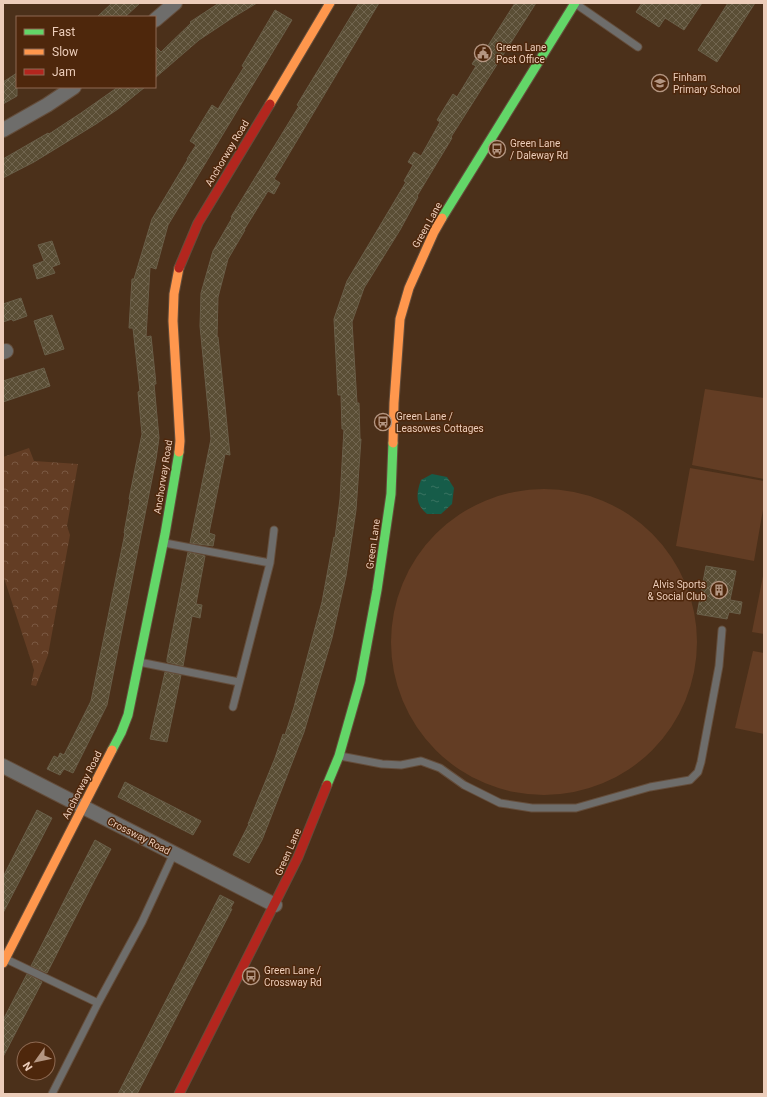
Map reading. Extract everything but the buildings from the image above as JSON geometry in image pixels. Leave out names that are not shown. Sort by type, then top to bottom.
[{"type":"street","points":[[156,19],[175,3]]},
{"type":"street","name":"Anchorway Road","points":[[4,961],[121,733],[128,715],[175,479],[180,441],[173,321],[174,294],[179,267],[198,223],[330,3]]},
{"type":"street","name":"Green Lane","points":[[179,1094],[298,857],[339,756],[360,682],[378,590],[392,494],[394,403],[400,319],[409,288],[434,232],[574,3]]},
{"type":"street","points":[[3,130],[47,105],[72,88]]},
{"type":"street","name":"Crossway Road","points":[[3,766],[83,808],[275,904]]},
{"type":"lane","points":[[574,3],[638,47]]},
{"type":"lane","points":[[233,707],[270,563],[274,530]]},
{"type":"lane","points":[[163,542],[270,563]]},
{"type":"lane","points":[[339,756],[382,764],[401,765],[421,761],[440,768],[464,785],[500,803],[532,808],[576,808],[650,787],[690,780],[698,772],[701,762],[719,666],[722,630]]},
{"type":"lane","points":[[139,662],[239,682]]},
{"type":"lane","points":[[52,1094],[98,1003],[142,922],[174,854]]},
{"type":"lane","points":[[4,961],[98,1003]]},
{"type":"green space","points":[[705,389],[764,398],[764,479],[692,465]]},
{"type":"green space","points":[[29,448],[34,461],[78,464],[67,526],[70,535],[48,655],[36,686],[31,685],[34,670],[3,575],[3,457]]},
{"type":"green space","points":[[690,468],[764,481],[764,504],[754,561],[676,546]]},
{"type":"green space","points":[[544,489],[574,492],[603,501],[629,515],[652,534],[671,557],[685,583],[694,612],[697,642],[694,672],[685,701],[671,727],[652,750],[629,769],[603,783],[574,792],[544,795],[514,792],[485,783],[459,769],[436,750],[417,727],[403,701],[394,672],[391,642],[394,612],[403,583],[417,557],[436,534],[459,515],[485,501],[514,492]]},
{"type":"green space","points":[[764,571],[764,634],[752,632]]},
{"type":"green space","points":[[753,651],[764,653],[764,734],[735,728]]},
{"type":"water","points":[[432,474],[447,477],[454,488],[452,504],[441,514],[427,514],[419,503],[418,490],[421,480]]},
{"type":"traffic: fast","points":[[442,218],[575,3]]},
{"type":"traffic: fast","points":[[327,785],[339,756],[360,682],[377,590],[391,494],[393,443]]},
{"type":"traffic: fast","points":[[112,750],[128,715],[165,534],[179,452]]},
{"type":"traffic: slow","points":[[270,104],[330,3]]},
{"type":"traffic: slow","points":[[393,443],[394,403],[400,319],[409,288],[434,232],[442,218]]},
{"type":"traffic: slow","points":[[179,268],[174,294],[173,321],[180,441],[179,452]]},
{"type":"traffic: slow","points":[[3,963],[112,750]]},
{"type":"traffic: jam","points":[[179,268],[198,223],[270,104]]},
{"type":"traffic: jam","points":[[179,1094],[298,857],[327,785]]},
{"type":"place","name":"Green Lane Post Office","points":[[483,53]]},
{"type":"place","name":"Finham Primary School","points":[[660,83]]},
{"type":"place","name":"Green Lane / Daleway Rd","points":[[497,149]]},
{"type":"place","name":"Green Lane / Leasowes Cottages","points":[[383,422]]},
{"type":"place","name":"Alvis Sports & Social Club","points":[[719,590]]},
{"type":"place","name":"Green Lane / Crossway Rd","points":[[251,976]]}]
